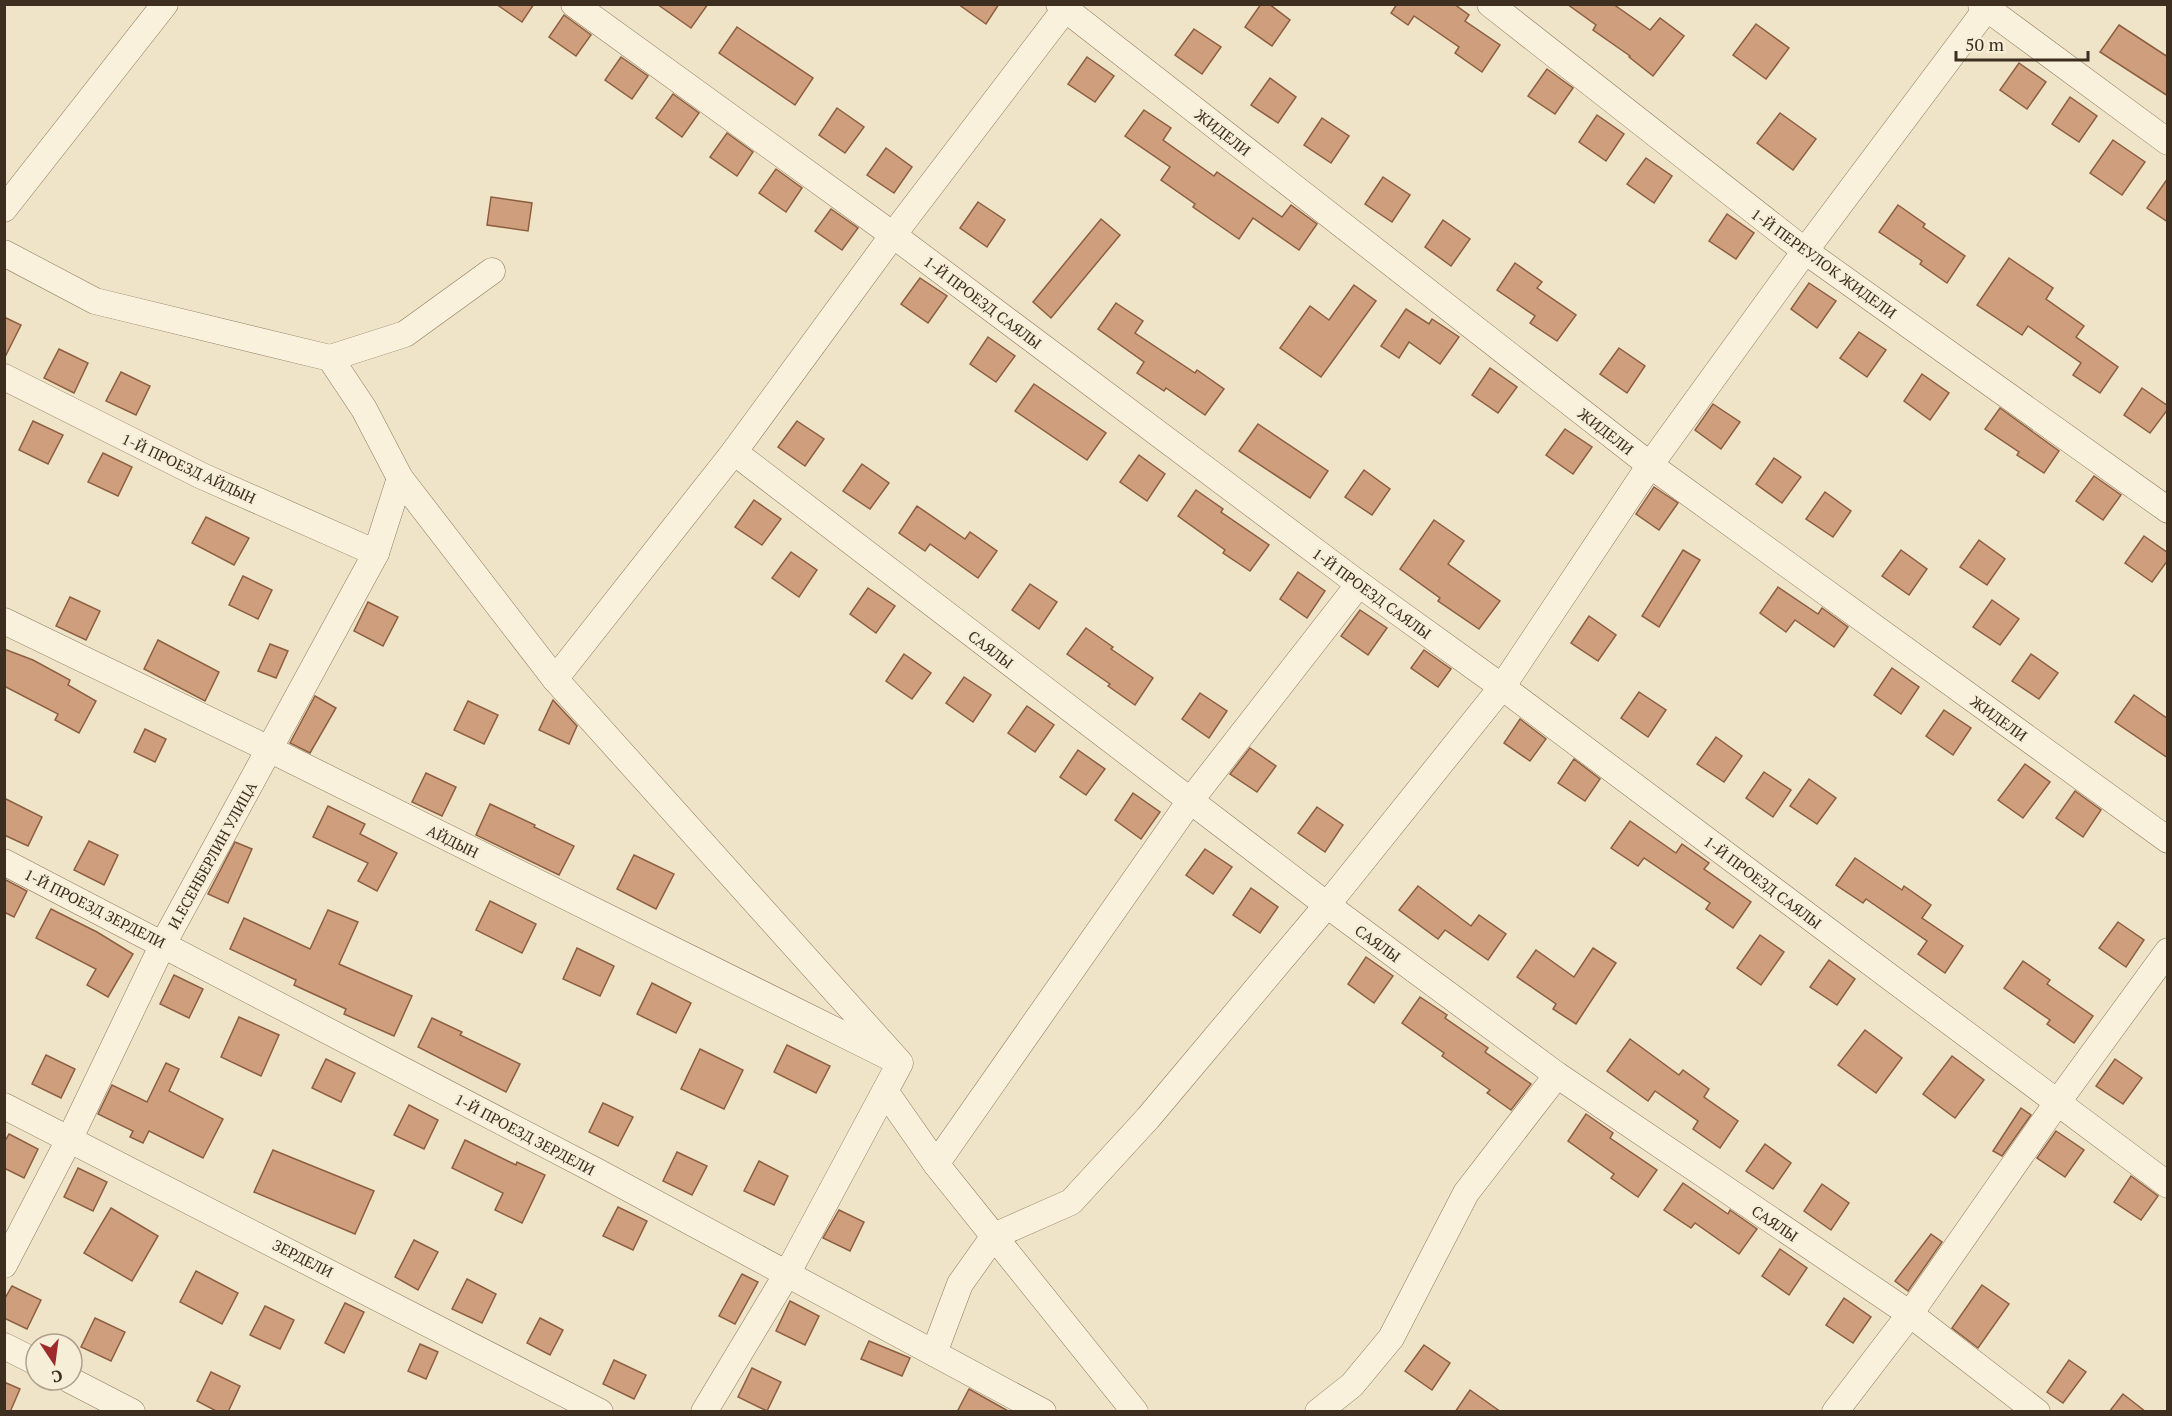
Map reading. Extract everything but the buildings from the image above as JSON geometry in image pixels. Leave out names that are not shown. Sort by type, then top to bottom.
[{"type":"street","points":[[4,209],[165,4]]},
{"type":"street","name":"1-Й ПРОЕЗД САЯЛЫ","points":[[574,4],[893,235],[1359,585],[1502,687],[2168,1185]]},
{"type":"street","name":"1-Й ПЕРЕУЛОК ЖИДЕЛИ","points":[[1490,4],[1805,251],[2168,510]]},
{"type":"street","points":[[555,679],[734,452],[1064,6]]},
{"type":"street","name":"ЖИДЕЛИ","points":[[1064,6],[1650,465],[2168,840]]},
{"type":"street","points":[[934,1353],[960,1284],[994,1236],[1071,1202],[1149,1118],[1328,905],[1502,687],[1650,465],[1986,6],[2168,142]]},
{"type":"street","points":[[4,253],[94,301],[330,358],[405,333],[492,271]]},
{"type":"street","points":[[330,358],[364,409],[400,478],[555,679],[900,1063],[786,1274],[704,1412]]},
{"type":"street","name":"1-Й ПРОЕЗД АЙДЫН","points":[[4,377],[202,476],[376,553]]},
{"type":"street","name":"САЯЛЫ","points":[[734,452],[1190,801],[1557,1075],[1910,1314],[2037,1412]]},
{"type":"street","name":"И.ЕСЕНБЕРЛИН УЛИЦА","points":[[4,1265],[70,1138],[164,944],[376,553],[400,478]]},
{"type":"street","points":[[936,1164],[1190,801],[1359,585]]},
{"type":"street","name":"АЙДЫН","points":[[4,621],[269,749],[900,1063]]},
{"type":"street","name":"1-Й ПРОЕЗД ЗЕРДЕЛИ","points":[[4,862],[164,944],[1043,1412]]},
{"type":"street","points":[[1835,1412],[1910,1314],[2057,1102],[2168,951]]},
{"type":"street","points":[[1318,1412],[1352,1385],[1391,1338],[1466,1193],[1557,1075]]},
{"type":"street","points":[[885,1091],[936,1164],[1136,1412]]},
{"type":"street","name":"ЗЕРДЕЛИ","points":[[4,1106],[600,1412]]},
{"type":"street","points":[[4,1346],[24,1356]]},
{"type":"street","points":[[84,1387],[132,1412]]}]
